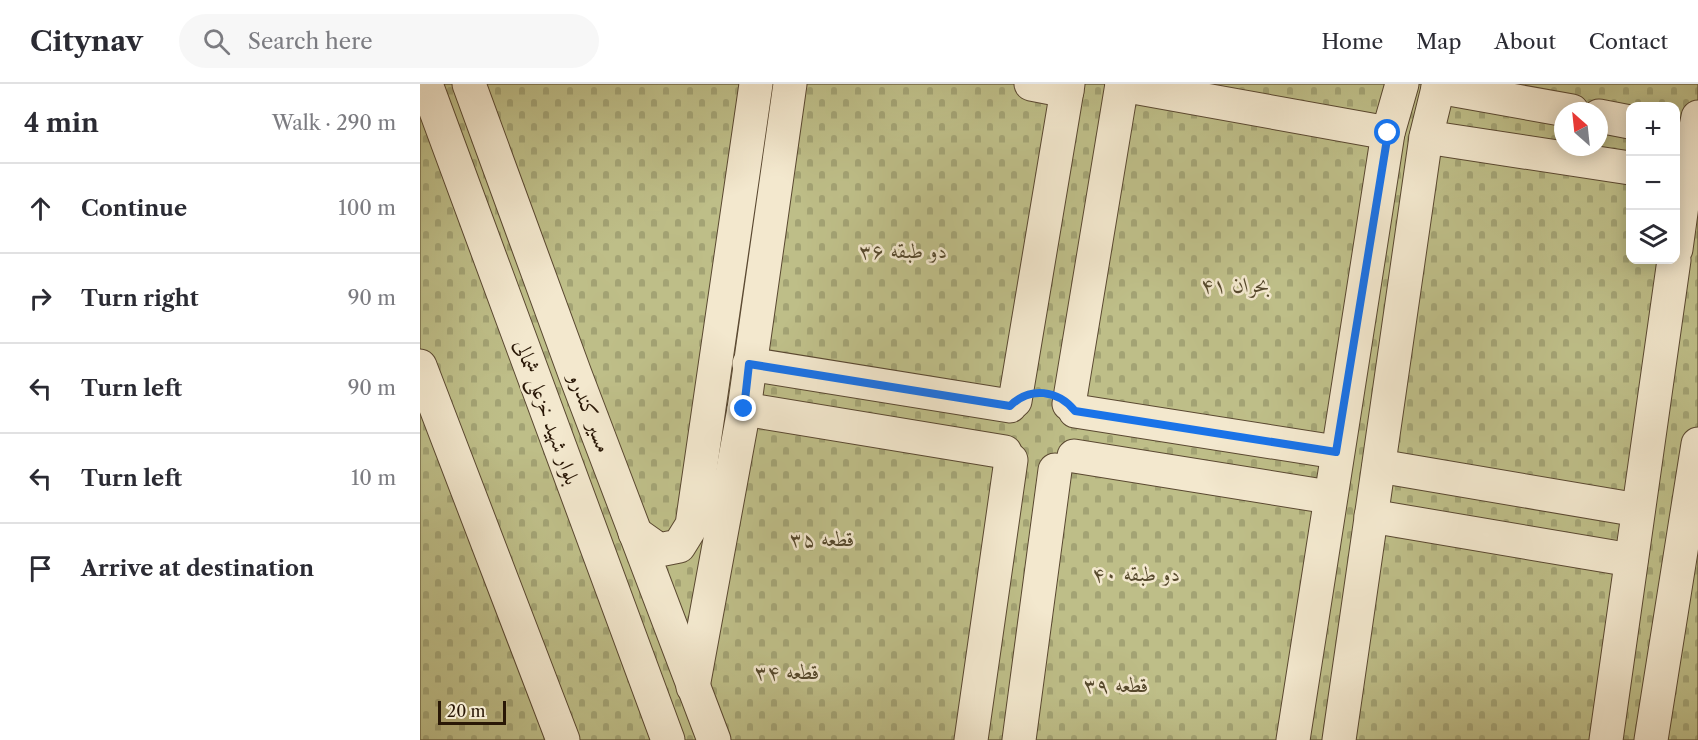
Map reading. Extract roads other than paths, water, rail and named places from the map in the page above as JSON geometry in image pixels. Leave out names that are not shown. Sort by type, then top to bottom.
[{"type":"lane","name":"بلوار شهید خزعلی شمالی","points":[[426,84],[668,740]]},
{"type":"lane","name":"مسیر کندرو","points":[[470,84],[635,533],[714,740]]},
{"type":"lane","points":[[635,533],[659,550],[679,546],[692,525],[756,84]]},
{"type":"lane","points":[[693,687],[744,409],[790,84]]},
{"type":"lane","points":[[971,740],[1008,456],[1000,436],[1002,420],[1013,403],[1068,87],[1031,84]]},
{"type":"lane","points":[[1019,740],[1064,463],[1081,434],[1072,407],[1122,84],[1388,133]]},
{"type":"lane","points":[[1293,740],[1336,452],[1388,133],[1402,84]]},
{"type":"lane","points":[[1339,740],[1426,137],[1438,85],[1554,108]]},
{"type":"lane","points":[[1608,118],[1626,121]]},
{"type":"lane","points":[[1679,210],[1681,175],[1690,127]]},
{"type":"lane","points":[[1426,137],[1626,167]]},
{"type":"lane","points":[[1606,740],[1673,264]]},
{"type":"lane","points":[[749,364],[1013,403],[1033,393],[1053,393],[1072,407],[1336,452]]},
{"type":"lane","points":[[420,366],[429,412],[563,740]]},
{"type":"lane","points":[[744,409],[1008,456],[1024,469],[1039,473],[1064,463],[1329,497]]},
{"type":"lane","points":[[1651,740],[1688,572],[1698,444]]},
{"type":"lane","points":[[1379,466],[1638,510]]},
{"type":"lane","points":[[1371,516],[1631,560]]},
{"type":"park label","name":"۳۶ دو طبقه","points":[[904,251]]},
{"type":"park label","name":"۴۱ بحران","points":[[1236,285]]},
{"type":"park label","name":"قطعه ۳۵","points":[[823,539]]},
{"type":"park label","name":"۴۰ دو طبقه","points":[[1137,574]]},
{"type":"park label","name":"قطعه ۳۴","points":[[788,672]]},
{"type":"park label","name":"قطعه ۳۹","points":[[1117,685]]}]
